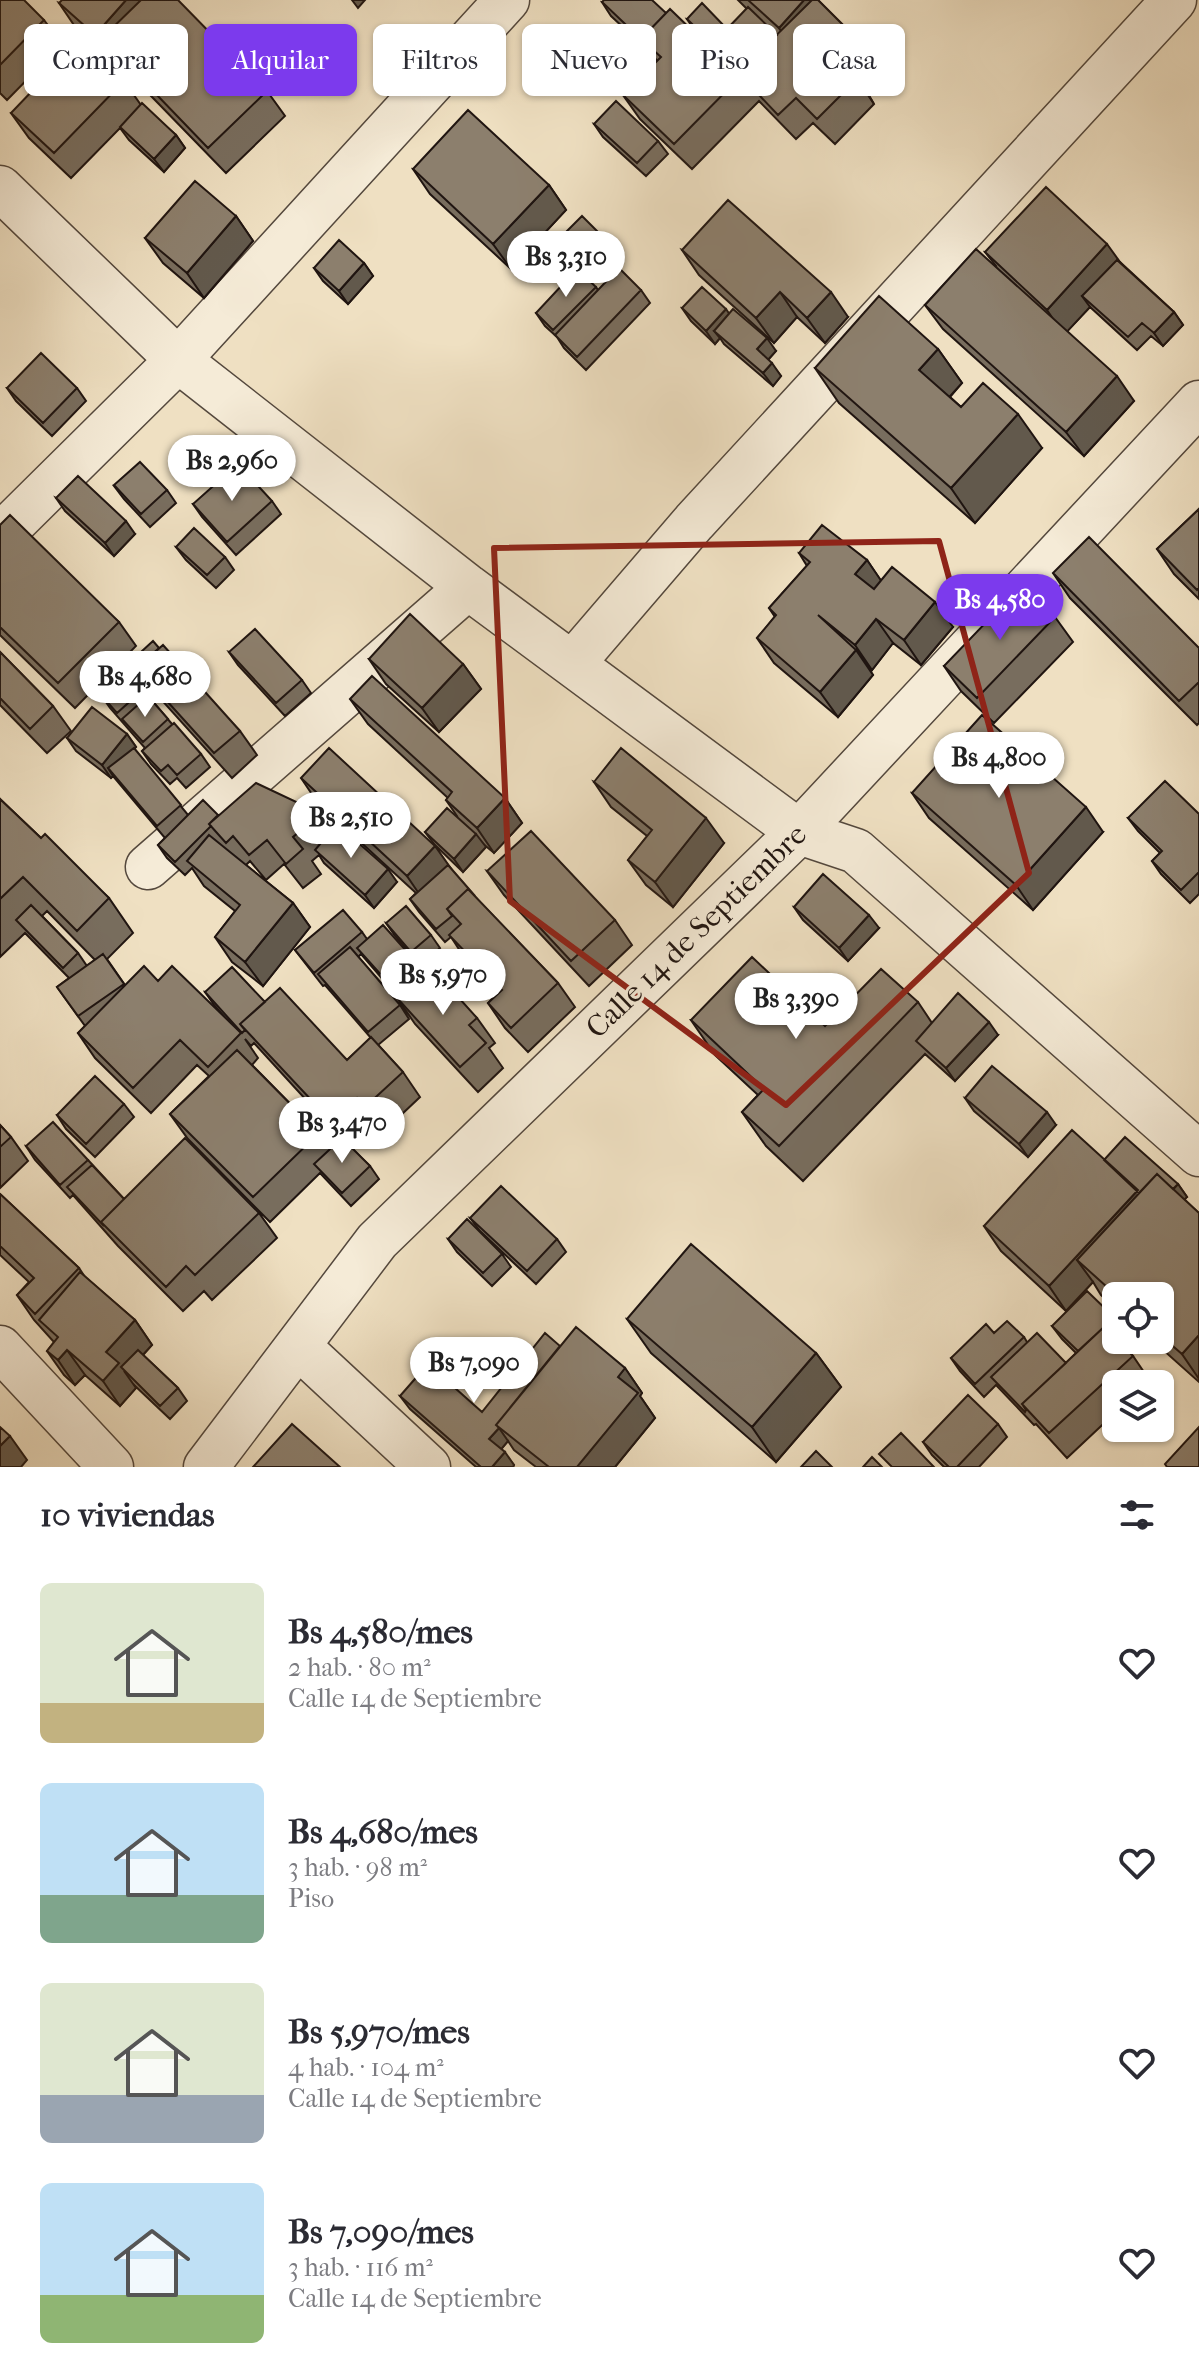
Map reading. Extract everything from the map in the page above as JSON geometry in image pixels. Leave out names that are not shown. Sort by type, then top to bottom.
[{"type":"street","points":[[0,536],[178,360],[507,0]]},
{"type":"street","points":[[572,664],[694,522],[1174,0]]},
{"type":"street","points":[[0,188],[178,360],[468,587],[799,832],[856,851],[1199,1154]]},
{"type":"street","name":"Calle 14 de Septiembre","points":[[206,1467],[377,1241],[799,832],[1199,403]]},
{"type":"street","points":[[148,867],[468,587]]},
{"type":"street","points":[[299,1347],[428,1467]]},
{"type":"street","points":[[0,1348],[111,1467]]},
{"type":"highlighted area","points":[[939,541],[1029,873],[786,1105],[510,901],[494,548]]},
{"type":"building","points":[[0,0],[24,0],[44,20],[40,24],[24,24],[24,40],[0,65]]},
{"type":"building","points":[[62,0],[126,0],[105,24],[83,24],[59,3]]},
{"type":"building","points":[[141,0],[178,0],[204,27],[204,96],[262,96],[208,148],[158,96],[188,96],[188,24],[116,24]]},
{"type":"building","points":[[652,0],[666,13],[655,24],[625,24],[602,2]]},
{"type":"building","points":[[748,0],[804,0],[779,28]]},
{"type":"building","points":[[812,0],[818,0],[842,24],[793,24],[793,96],[840,96],[817,119],[796,98],[778,115],[760,96],[777,96],[777,35]]},
{"type":"building","points":[[702,3],[722,24],[692,24],[687,19]]},
{"type":"building","points":[[748,7],[766,24],[732,24]]},
{"type":"building","points":[[670,9],[685,24],[672,24],[672,96],[721,96],[674,144],[624,96],[656,96],[656,62],[661,57],[656,52],[656,24]]},
{"type":"building","points":[[27,96],[109,96],[54,153],[11,113]]},
{"type":"building","points":[[616,101],[658,141],[637,163],[594,124]]},
{"type":"building","points":[[142,103],[176,135],[154,159],[120,127]]},
{"type":"building","points":[[468,110],[549,185],[493,244],[413,169]]},
{"type":"building","points":[[195,181],[236,216],[187,273],[145,238]]},
{"type":"building","points":[[1046,187],[1107,244],[1047,310],[985,252]]},
{"type":"building","points":[[728,200],[831,292],[807,318],[780,292],[756,318],[682,250]]},
{"type":"building","points":[[582,216],[608,242],[582,268],[557,241]]},
{"type":"building","points":[[339,240],[364,263],[339,291],[314,268]]},
{"type":"building","points":[[976,249],[1117,376],[1066,432],[925,305]]},
{"type":"building","points":[[1117,260],[1174,312],[1154,333],[1142,323],[1128,337],[1082,296]]},
{"type":"building","points":[[619,268],[641,290],[577,357],[555,335]]},
{"type":"building","points":[[577,269],[596,287],[553,330],[536,313]]},
{"type":"building","points":[[702,287],[726,309],[706,331],[682,308]]},
{"type":"building","points":[[879,296],[938,349],[919,370],[961,407],[983,383],[1018,414],[951,488],[815,368]]},
{"type":"building","points":[[733,309],[767,338],[757,349],[772,363],[763,373],[714,331]]},
{"type":"building","points":[[41,353],[77,388],[43,423],[7,388]]},
{"type":"building","points":[[140,462],[167,490],[141,514],[114,485]]},
{"type":"building","points":[[238,464],[272,501],[227,542],[193,504]]},
{"type":"building","points":[[78,476],[126,521],[105,543],[56,498]]},
{"type":"building","points":[[1199,509],[1199,588],[1197,590],[1157,549]]},
{"type":"building","points":[[10,515],[119,622],[58,683],[0,627],[0,525]]},
{"type":"building","points":[[822,525],[867,560],[855,574],[874,589],[892,567],[935,602],[904,640],[876,619],[855,645],[818,615],[856,650],[820,692],[757,638],[776,615],[769,608],[810,562],[799,553]]},
{"type":"building","points":[[194,528],[225,557],[207,575],[176,547]]},
{"type":"building","points":[[1089,537],[1199,648],[1199,682],[1179,701],[1053,573]]},
{"type":"building","points":[[1022,585],[1055,617],[977,698],[944,666]]},
{"type":"building","points":[[410,614],[463,664],[422,708],[369,659]]},
{"type":"building","points":[[255,629],[302,680],[276,703],[229,652]]},
{"type":"building","points":[[153,641],[159,648],[137,668],[143,677],[130,662]]},
{"type":"building","points":[[163,645],[240,731],[214,753],[137,668]]},
{"type":"building","points":[[0,652],[53,706],[30,729],[0,698]]},
{"type":"building","points":[[129,669],[146,687],[117,713],[101,695]]},
{"type":"building","points":[[372,676],[505,798],[477,828],[446,800],[452,792],[350,699]]},
{"type":"building","points":[[148,696],[168,719],[143,742],[122,719]]},
{"type":"building","points":[[92,707],[127,734],[102,765],[67,738]]},
{"type":"building","points":[[982,715],[1086,807],[1016,885],[912,793]]},
{"type":"building","points":[[174,723],[201,754],[177,775],[168,765],[161,771],[142,751]]},
{"type":"building","points":[[134,748],[181,805],[157,826],[108,768]]},
{"type":"building","points":[[329,748],[435,846],[407,876],[301,778]]},
{"type":"building","points":[[621,748],[706,818],[655,882],[628,860],[652,830],[594,782]]},
{"type":"building","points":[[1165,781],[1199,814],[1199,872],[1181,890],[1152,861],[1162,851],[1128,818]]},
{"type":"building","points":[[256,783],[307,807],[316,818],[293,837],[303,849],[286,864],[267,840],[249,855],[233,836],[226,843],[209,824]]},
{"type":"building","points":[[0,799],[41,838],[45,834],[109,898],[77,931],[23,877],[0,899]]},
{"type":"building","points":[[203,800],[218,815],[175,862],[158,845]]},
{"type":"building","points":[[447,808],[476,834],[454,859],[425,832]]},
{"type":"building","points":[[337,824],[388,869],[365,895],[315,850]]},
{"type":"building","points":[[531,831],[615,920],[571,961],[487,871]]},
{"type":"building","points":[[209,835],[293,903],[245,962],[215,937],[240,905],[187,861]]},
{"type":"building","points":[[448,865],[475,896],[468,889],[447,909],[452,916],[436,929],[410,899]]},
{"type":"building","points":[[823,874],[869,915],[839,948],[794,907]]},
{"type":"building","points":[[468,889],[558,983],[511,1028],[488,1003],[502,990],[449,935],[461,924],[447,909]]},
{"type":"building","points":[[31,905],[78,953],[63,968],[16,920]]},
{"type":"building","points":[[406,906],[431,935],[411,952],[386,923]]},
{"type":"building","points":[[343,910],[362,932],[314,973],[295,950]]},
{"type":"building","points":[[383,925],[426,973],[400,996],[357,948]]},
{"type":"building","points":[[350,947],[400,1005],[368,1032],[318,974]]},
{"type":"building","points":[[103,954],[124,984],[78,1016],[57,987]]},
{"type":"building","points":[[752,957],[825,1026],[881,969],[918,1002],[779,1146],[742,1112],[764,1089],[691,1020]]},
{"type":"building","points":[[144,966],[158,981],[172,966],[241,1033],[208,1067],[180,1040],[133,1088],[78,1033]]},
{"type":"building","points":[[232,967],[265,1002],[240,1024],[245,1030],[242,1033],[205,992]]},
{"type":"building","points":[[432,968],[477,1018],[469,1025],[486,1043],[460,1067],[398,999]]},
{"type":"building","points":[[280,988],[347,1060],[371,1037],[403,1072],[365,1107],[357,1098],[331,1121],[240,1024]]},
{"type":"building","points":[[958,993],[989,1022],[946,1068],[916,1041]]},
{"type":"building","points":[[237,1050],[319,1133],[253,1197],[170,1114]]},
{"type":"building","points":[[992,1066],[1047,1112],[1019,1144],[965,1098]]},
{"type":"building","points":[[95,1076],[124,1104],[86,1144],[57,1115]]},
{"type":"building","points":[[53,1122],[88,1160],[60,1185],[26,1146]]},
{"type":"building","points":[[0,1125],[11,1137],[0,1147]]},
{"type":"building","points":[[1072,1130],[1138,1190],[1049,1286],[984,1226]]},
{"type":"building","points":[[1125,1137],[1178,1184],[1173,1189],[1157,1174],[1139,1193],[1104,1160]]},
{"type":"building","points":[[185,1138],[259,1213],[195,1275],[186,1266],[166,1287],[101,1222]]},
{"type":"building","points":[[342,1138],[370,1166],[342,1193],[314,1164]]},
{"type":"building","points":[[92,1165],[124,1199],[101,1222],[104,1226],[67,1187]]},
{"type":"building","points":[[1157,1174],[1199,1213],[1199,1335],[1182,1354],[1174,1347],[1174,1282],[1102,1282],[1077,1260]]},
{"type":"building","points":[[501,1186],[557,1239],[527,1271],[470,1218]]},
{"type":"building","points":[[0,1194],[79,1268],[35,1314],[17,1295],[34,1278],[0,1246]]},
{"type":"building","points":[[467,1219],[502,1254],[483,1273],[448,1239]]},
{"type":"building","points":[[691,1244],[816,1353],[752,1427],[627,1319]]},
{"type":"building","points":[[80,1272],[135,1320],[106,1352],[119,1363],[103,1381],[67,1350],[58,1360],[47,1351],[58,1337],[39,1320]]},
{"type":"building","points":[[1087,1291],[1102,1305],[1102,1329],[1078,1351],[1052,1326]]},
{"type":"building","points":[[1007,1321],[1024,1337],[975,1384],[951,1358],[986,1324],[994,1333]]},
{"type":"building","points":[[576,1327],[625,1368],[618,1377],[638,1393],[577,1467],[549,1467],[496,1425]]},
{"type":"building","points":[[1102,1329],[1102,1354],[1133,1356],[1118,1370],[1102,1370],[1102,1384],[1049,1433],[1022,1404]]},
{"type":"building","points":[[545,1333],[560,1346],[496,1425],[499,1428],[489,1439],[505,1452],[492,1467],[481,1467],[400,1396],[428,1364],[482,1412]]},
{"type":"building","points":[[1037,1333],[1066,1363],[1022,1404],[1025,1412],[991,1377]]},
{"type":"building","points":[[138,1350],[178,1388],[160,1406],[121,1367]]},
{"type":"building","points":[[968,1395],[998,1424],[957,1467],[949,1467],[923,1442]]},
{"type":"building","points":[[292,1424],[340,1467],[253,1467]]},
{"type":"building","points":[[0,1427],[10,1436],[0,1446]]},
{"type":"building","points":[[1199,1427],[1199,1467],[1167,1467],[1165,1464]]},
{"type":"building","points":[[901,1433],[934,1467],[892,1467],[879,1454]]},
{"type":"building","points":[[816,1451],[832,1467],[801,1467]]},
{"type":"building","points":[[872,1457],[882,1467],[863,1467]]}]
